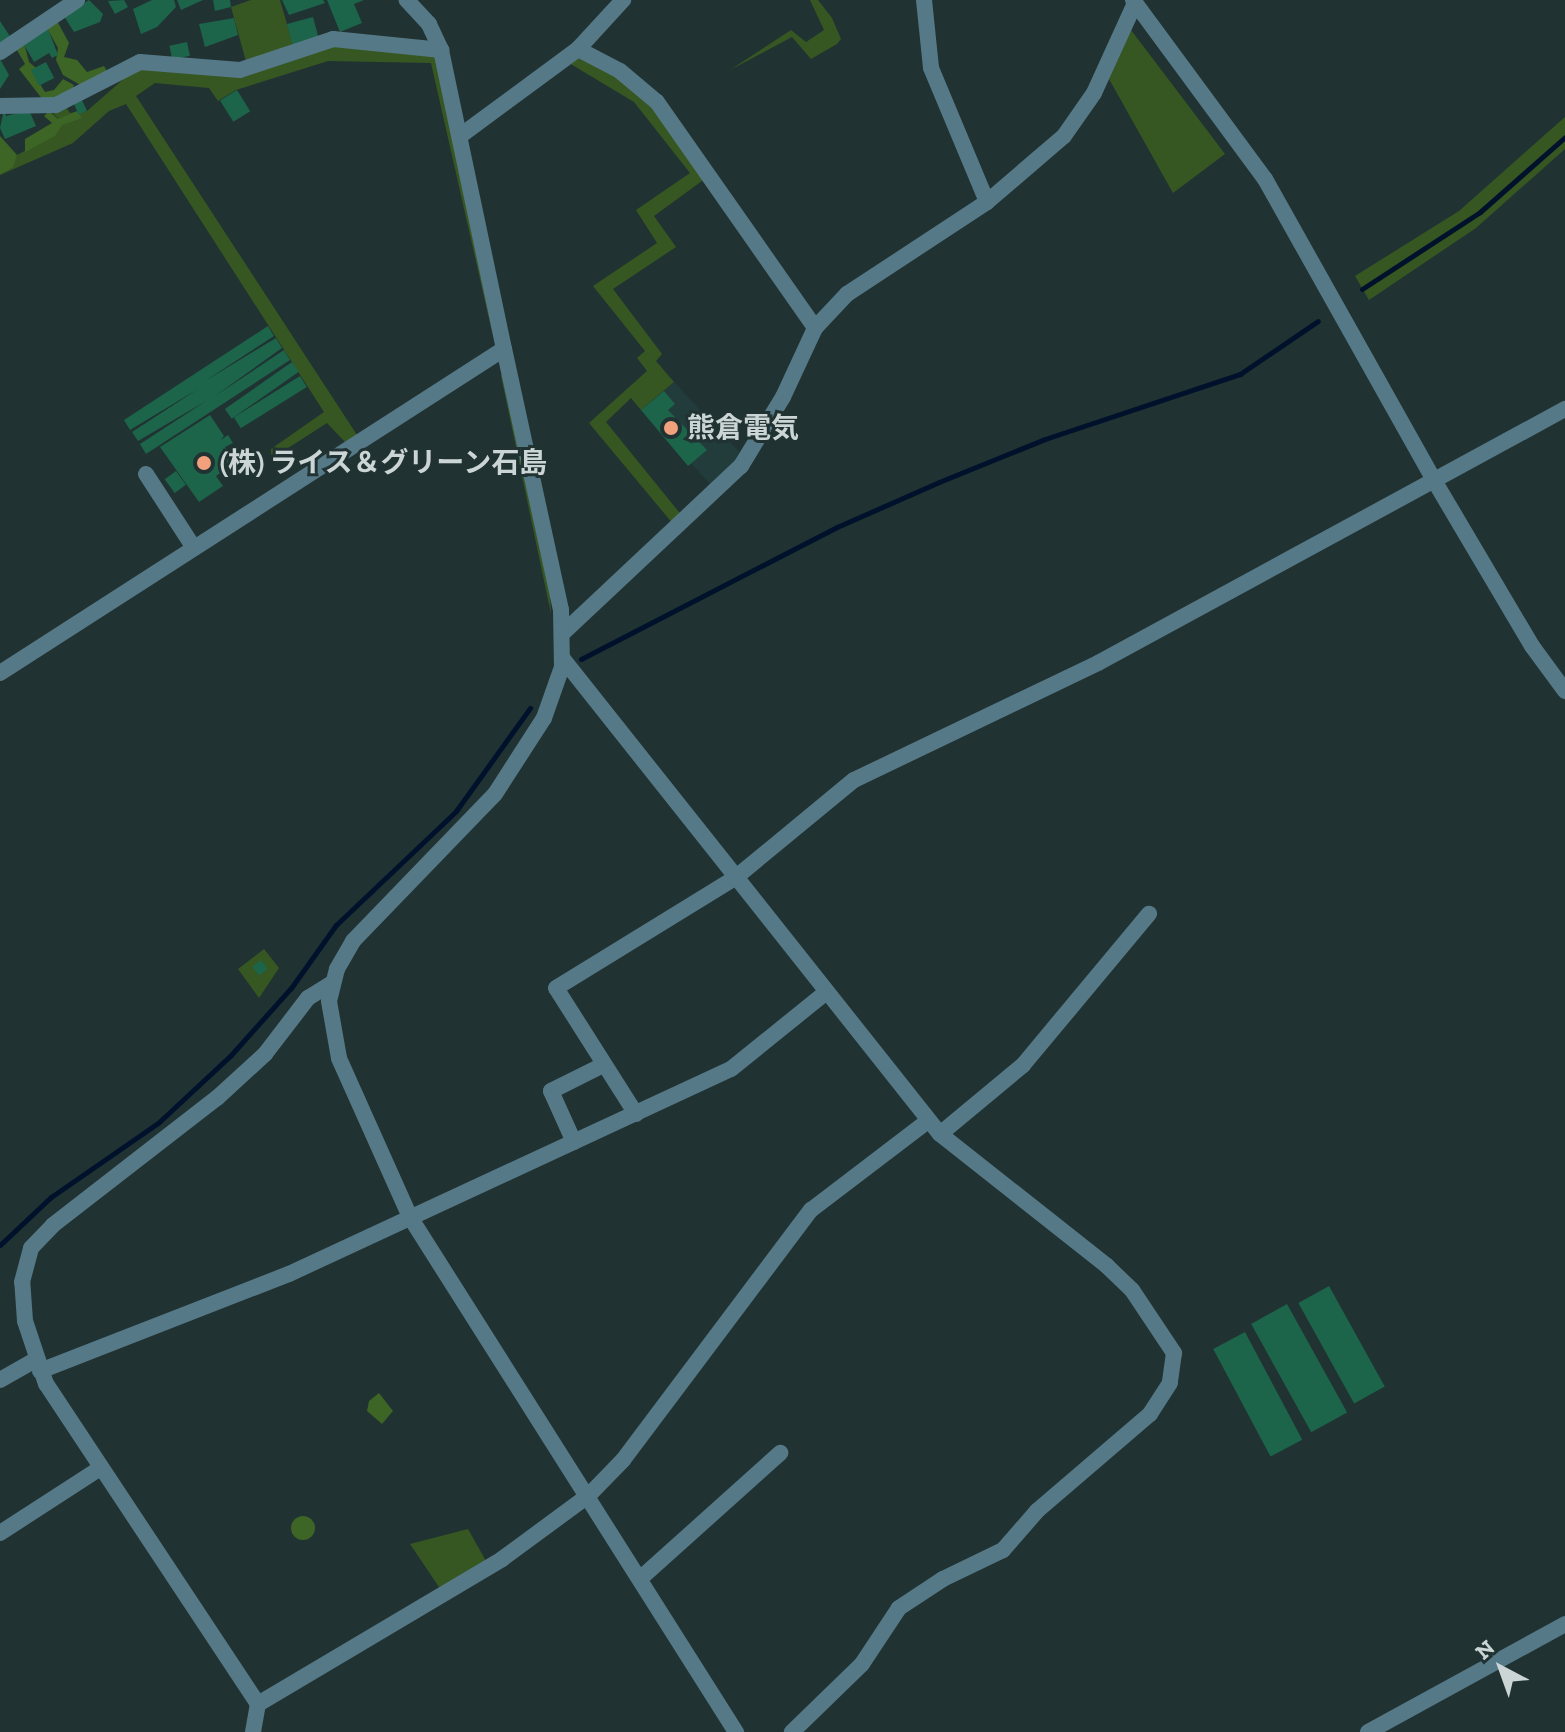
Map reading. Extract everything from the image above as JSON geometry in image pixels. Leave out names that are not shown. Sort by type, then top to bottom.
[{"type":"street","points":[[0,52],[77,0]]},
{"type":"street","points":[[407,0],[429,24],[441,50],[564,632],[563,659],[544,718],[495,794],[353,941],[332,983],[333,1040],[410,1217],[642,1577],[736,1732]]},
{"type":"street","points":[[460,136],[578,49],[623,0]]},
{"type":"street","points":[[924,0],[931,68],[987,202]]},
{"type":"street","points":[[564,632],[741,466],[783,397],[815,328],[869,277],[1024,175],[1081,114],[1134,1],[1265,179],[1435,482],[1532,646],[1565,691]]},
{"type":"street","points":[[0,106],[56,105],[140,62],[240,70],[345,38],[441,50]]},
{"type":"street","points":[[578,49],[620,71],[657,102],[815,328]]},
{"type":"street","points":[[0,673],[504,349]]},
{"type":"street","points":[[636,1114],[556,988],[735,878],[834,793],[880,765],[1013,706],[1435,482],[1565,409]]},
{"type":"street","points":[[146,474],[194,548]]},
{"type":"street","points":[[563,659],[824,994],[928,1121],[1132,1290],[1168,1341],[1174,1369],[1165,1395],[1150,1414],[1037,1511],[1013,1542],[899,1608],[862,1664],[792,1732]]},
{"type":"street","points":[[940,1134],[1023,1065],[1149,914]]},
{"type":"street","points":[[253,1732],[258,1704],[99,1469],[38,1365],[25,1321],[22,1282],[27,1258],[39,1238],[217,1098],[265,1054],[317,989],[332,983]]},
{"type":"street","points":[[0,1380],[232,1298],[636,1114],[731,1069],[824,994]]},
{"type":"street","points":[[574,1142],[551,1091],[603,1065]]},
{"type":"street","points":[[258,1704],[502,1559],[589,1495],[623,1460],[811,1210],[928,1121]]},
{"type":"street","points":[[642,1577],[780,1453]]},
{"type":"street","points":[[0,1533],[99,1469]]},
{"type":"street","points":[[1368,1732],[1565,1624]]},
{"type":"shaded area","points":[[674,382],[746,459],[714,488],[643,411]]},
{"type":"green space","points":[[251,0],[280,0],[294,48],[247,65],[231,7]]},
{"type":"green space","points":[[810,0],[818,0],[832,18],[841,39],[837,44],[811,59],[792,37],[730,70],[791,30],[806,42],[824,30]]},
{"type":"green space","points":[[55,17],[69,43],[64,57],[77,60],[87,72],[104,66],[108,73],[82,86],[63,75],[56,60],[58,48],[48,30],[24,43],[29,62],[36,68],[32,71],[45,92],[54,90],[63,79],[74,85],[69,97],[43,100],[19,69],[25,64],[14,45]]},
{"type":"green space","points":[[1131,30],[1225,154],[1173,193],[1109,79]]},
{"type":"green space","points":[[339,44],[436,54],[494,341],[431,63],[328,61],[236,90],[218,101],[209,88],[155,83],[136,96],[357,435],[345,442],[327,423],[271,459],[271,449],[324,412],[126,104],[109,111],[73,143],[0,175],[17,155],[51,137],[59,120],[52,112],[64,104],[70,113],[87,111],[135,69],[225,73]]},
{"type":"green space","points":[[579,55],[637,89],[706,178],[654,216],[676,247],[613,289],[662,354],[656,361],[674,382],[641,410],[631,398],[606,422],[683,517],[674,525],[589,423],[647,371],[637,358],[645,351],[593,286],[657,243],[636,210],[690,173],[634,102],[569,63]]},
{"type":"green space","points":[[49,111],[58,119],[77,111],[82,118],[62,125],[55,136],[25,152],[25,139],[52,123],[44,116]]},
{"type":"green space","points":[[1565,117],[1565,149],[1476,228],[1369,300],[1355,276],[1459,211]]},
{"type":"green space","points":[[0,136],[17,155],[13,167],[0,175]]},
{"type":"green space","points":[[501,376],[550,595],[551,614]]},
{"type":"green space","points":[[264,949],[279,968],[259,998],[238,969]]},
{"type":"green space","points":[[379,1393],[393,1411],[382,1424],[367,1411],[369,1401]]},
{"type":"green space","points":[[303,1516],[312,1519],[315,1528],[312,1537],[303,1540],[294,1537],[291,1528],[294,1519]]},
{"type":"green space","points":[[468,1529],[486,1561],[441,1590],[410,1544]]},
{"type":"building","points":[[89,0],[103,14],[100,22],[74,32],[64,16]]},
{"type":"building","points":[[124,0],[128,7],[115,14],[108,1]]},
{"type":"building","points":[[152,0],[174,0],[176,7],[157,27],[141,34],[133,9]]},
{"type":"building","points":[[177,0],[203,0],[181,10]]},
{"type":"building","points":[[213,0],[230,0],[231,7],[215,11]]},
{"type":"building","points":[[282,0],[323,0],[325,3],[289,15]]},
{"type":"building","points":[[327,0],[364,0],[354,4],[362,23],[340,32]]},
{"type":"building","points":[[313,17],[319,39],[293,46],[287,24]]},
{"type":"building","points":[[234,18],[238,35],[205,47],[199,24]]},
{"type":"building","points":[[0,21],[11,38],[0,45]]},
{"type":"building","points":[[48,29],[58,55],[52,58],[49,53],[34,62],[23,43]]},
{"type":"building","points":[[187,42],[190,56],[172,59],[169,46]]},
{"type":"building","points":[[0,59],[9,75],[0,89]]},
{"type":"building","points":[[46,62],[54,78],[39,86],[31,70]]},
{"type":"building","points":[[237,90],[250,111],[233,122],[220,101]]},
{"type":"building","points":[[81,98],[87,111],[79,114],[73,102]]},
{"type":"building","points":[[4,109],[6,116],[29,110],[36,126],[5,139],[0,128]]},
{"type":"building","points":[[268,326],[274,336],[205,381],[276,338],[282,348],[215,396],[284,350],[290,360],[146,454],[140,444],[206,401],[138,441],[132,432],[198,389],[130,430],[124,420]]},
{"type":"building","points":[[292,362],[299,372],[232,419],[225,409]]},
{"type":"building","points":[[300,376],[307,387],[241,428],[234,417]]},
{"type":"building","name":"熊倉電気","points":[[664,391],[675,404],[668,410],[707,450],[688,466],[641,410]]},
{"type":"building","points":[[210,415],[224,436],[221,440],[228,435],[233,443],[225,447],[235,463],[216,476],[223,486],[199,502],[160,447]]},
{"type":"building","points":[[176,471],[186,485],[175,493],[165,479]]},
{"type":"building","points":[[261,960],[268,969],[259,975],[252,967]]},
{"type":"building","points":[[1329,1286],[1385,1387],[1354,1404],[1298,1303]]},
{"type":"building","points":[[1287,1304],[1347,1412],[1311,1432],[1251,1324]]},
{"type":"building","points":[[1245,1332],[1302,1440],[1270,1457],[1213,1349]]},
{"type":"waterway","points":[[1362,289],[1480,212],[1565,137]]},
{"type":"waterway","points":[[581,659],[837,527],[939,482],[1045,439],[1240,374],[1318,321]]},
{"type":"waterway","points":[[0,1245],[51,1197],[158,1123],[231,1055],[291,988],[336,925],[456,811],[530,708]]},
{"type":"place","name":"熊倉電気","points":[[671,428]]},
{"type":"place","name":"(株) ライス＆グリーン石島","points":[[204,463]]}]
